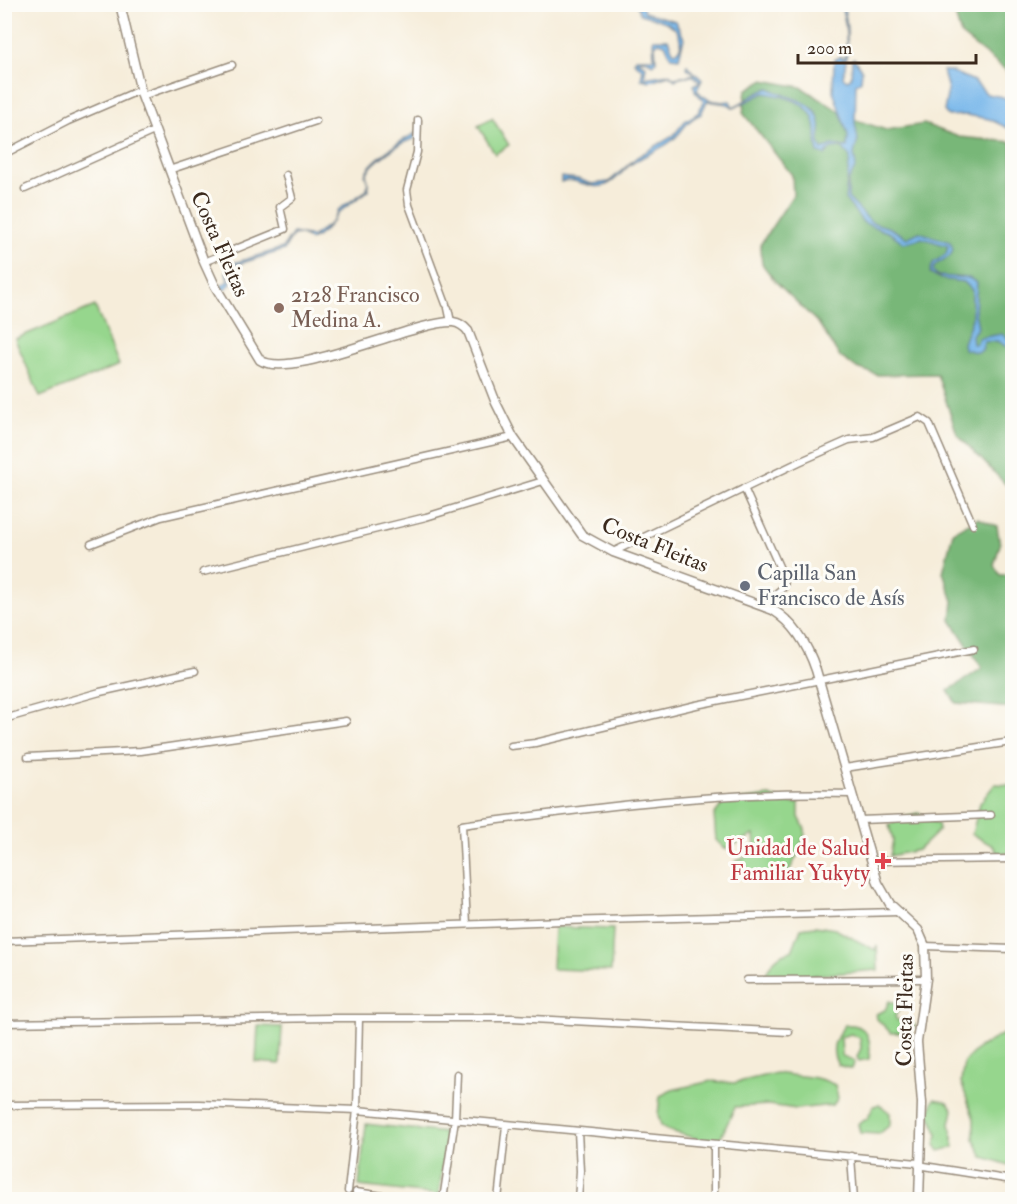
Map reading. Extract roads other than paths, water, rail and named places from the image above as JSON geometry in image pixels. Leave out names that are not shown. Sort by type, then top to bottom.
[{"type":"main road","name":"Costa Fleitas","points":[[120,4],[141,93],[204,262],[215,286],[260,360],[271,366],[343,352],[451,322],[463,326],[468,331],[496,403],[513,437],[582,535],[613,552],[762,605],[781,615],[793,627],[809,651],[872,861],[885,895],[898,912],[918,930],[925,946],[926,979],[917,1042],[922,1103],[918,1164],[919,1200]]},
{"type":"street","points":[[4,154],[69,121],[141,93],[232,65]]},
{"type":"street","points":[[418,120],[418,135],[407,190],[409,205],[451,322]]},
{"type":"street","points":[[169,170],[316,121]]},
{"type":"street","points":[[26,189],[154,131]]},
{"type":"street","points":[[204,262],[285,229],[280,207],[292,198],[286,175]]},
{"type":"street","points":[[613,552],[744,488],[849,441],[873,437],[920,417],[929,423],[973,525]]},
{"type":"street","points":[[91,544],[161,516],[513,437]]},
{"type":"street","points":[[203,572],[426,517],[543,481]]},
{"type":"street","points":[[744,488],[785,580],[784,587],[762,605]]},
{"type":"street","points":[[512,746],[535,743],[696,705],[974,649]]},
{"type":"street","points":[[4,718],[100,692],[195,671]]},
{"type":"street","points":[[28,757],[141,751],[346,720]]},
{"type":"street","points":[[845,768],[1011,742]]},
{"type":"street","points":[[467,924],[462,825],[621,805],[794,792],[852,794]]},
{"type":"street","points":[[860,820],[991,816]]},
{"type":"street","points":[[872,861],[1012,859]]},
{"type":"street","points":[[4,941],[467,924],[898,912]]},
{"type":"street","points":[[925,946],[1012,949]]},
{"type":"street","points":[[747,980],[926,979]]},
{"type":"street","points":[[348,1191],[357,1110],[359,1018]]},
{"type":"street","points":[[4,1023],[512,1018],[789,1032]]},
{"type":"street","points":[[443,1200],[455,1119],[457,1074]]},
{"type":"street","points":[[4,1105],[199,1104],[357,1110],[851,1156],[918,1164],[1012,1180]]},
{"type":"street","points":[[498,1200],[506,1125]]},
{"type":"street","points":[[578,1131],[580,1171],[578,1200]]},
{"type":"street","points":[[714,1144],[714,1200]]},
{"type":"street","points":[[851,1156],[854,1200]]},
{"type":"street","points":[[356,1192],[409,1200]]},
{"type":"water","points":[[637,5],[642,5],[644,12],[675,21],[684,38],[679,58],[671,57],[665,44],[659,42],[655,45],[656,61],[653,64],[644,59],[637,61],[646,66],[644,78],[669,74],[675,78],[679,77],[675,80],[669,75],[650,81],[641,79],[643,69],[634,62],[636,58],[654,58],[653,39],[668,39],[673,51],[676,52],[680,48],[680,39],[675,28],[670,24],[640,14]]},
{"type":"water","points":[[840,5],[843,5],[847,41],[843,77],[847,80],[851,78],[854,58],[862,71],[861,80],[856,84],[855,123],[858,140],[854,154],[856,166],[848,182],[848,198],[871,222],[890,228],[907,238],[919,232],[950,242],[953,249],[950,256],[935,265],[933,271],[938,276],[969,278],[977,283],[975,312],[978,327],[972,335],[973,344],[976,344],[979,338],[1002,334],[1012,342],[1012,350],[997,341],[984,342],[982,350],[978,353],[964,349],[963,343],[972,319],[972,290],[964,282],[941,279],[930,273],[933,263],[946,254],[948,246],[922,238],[904,243],[890,233],[864,223],[845,199],[850,157],[842,147],[831,148],[825,155],[818,153],[812,116],[802,105],[788,98],[764,93],[734,108],[728,104],[707,101],[701,114],[691,120],[674,138],[627,167],[610,183],[594,186],[572,181],[561,182],[561,177],[592,184],[609,182],[637,157],[673,136],[685,121],[698,113],[704,101],[695,91],[694,85],[700,82],[694,76],[685,76],[695,74],[686,67],[687,65],[702,80],[697,90],[700,94],[720,102],[730,101],[733,107],[769,88],[799,100],[813,109],[817,115],[820,123],[819,143],[822,150],[832,145],[847,147],[848,135],[833,91],[834,60],[841,56],[843,60],[846,48],[845,25]]},
{"type":"water","points":[[943,71],[950,71],[974,81],[987,94],[1003,97],[1012,103],[1012,130],[989,119],[966,115],[948,116],[944,111],[948,90]]},
{"type":"water","points":[[416,133],[414,139],[394,148],[374,164],[366,174],[367,180],[365,175],[368,169],[379,157]]},
{"type":"water","points":[[368,184],[369,190],[333,219],[338,210],[367,190]]},
{"type":"water","points":[[330,223],[324,231],[310,240],[301,235],[312,237]]},
{"type":"water","points":[[293,233],[299,234],[293,235],[284,250],[232,266],[228,271],[231,284],[222,291],[220,287],[228,281],[226,271],[231,264],[283,248]]},
{"type":"place","name":"2128 Francisco Medina A.","points":[[279,308]]},
{"type":"place","name":"Capilla San Francisco de Asís","points":[[745,586]]},
{"type":"place","name":"Unidad de Salud Familiar Yukyty","points":[[883,861]]}]
